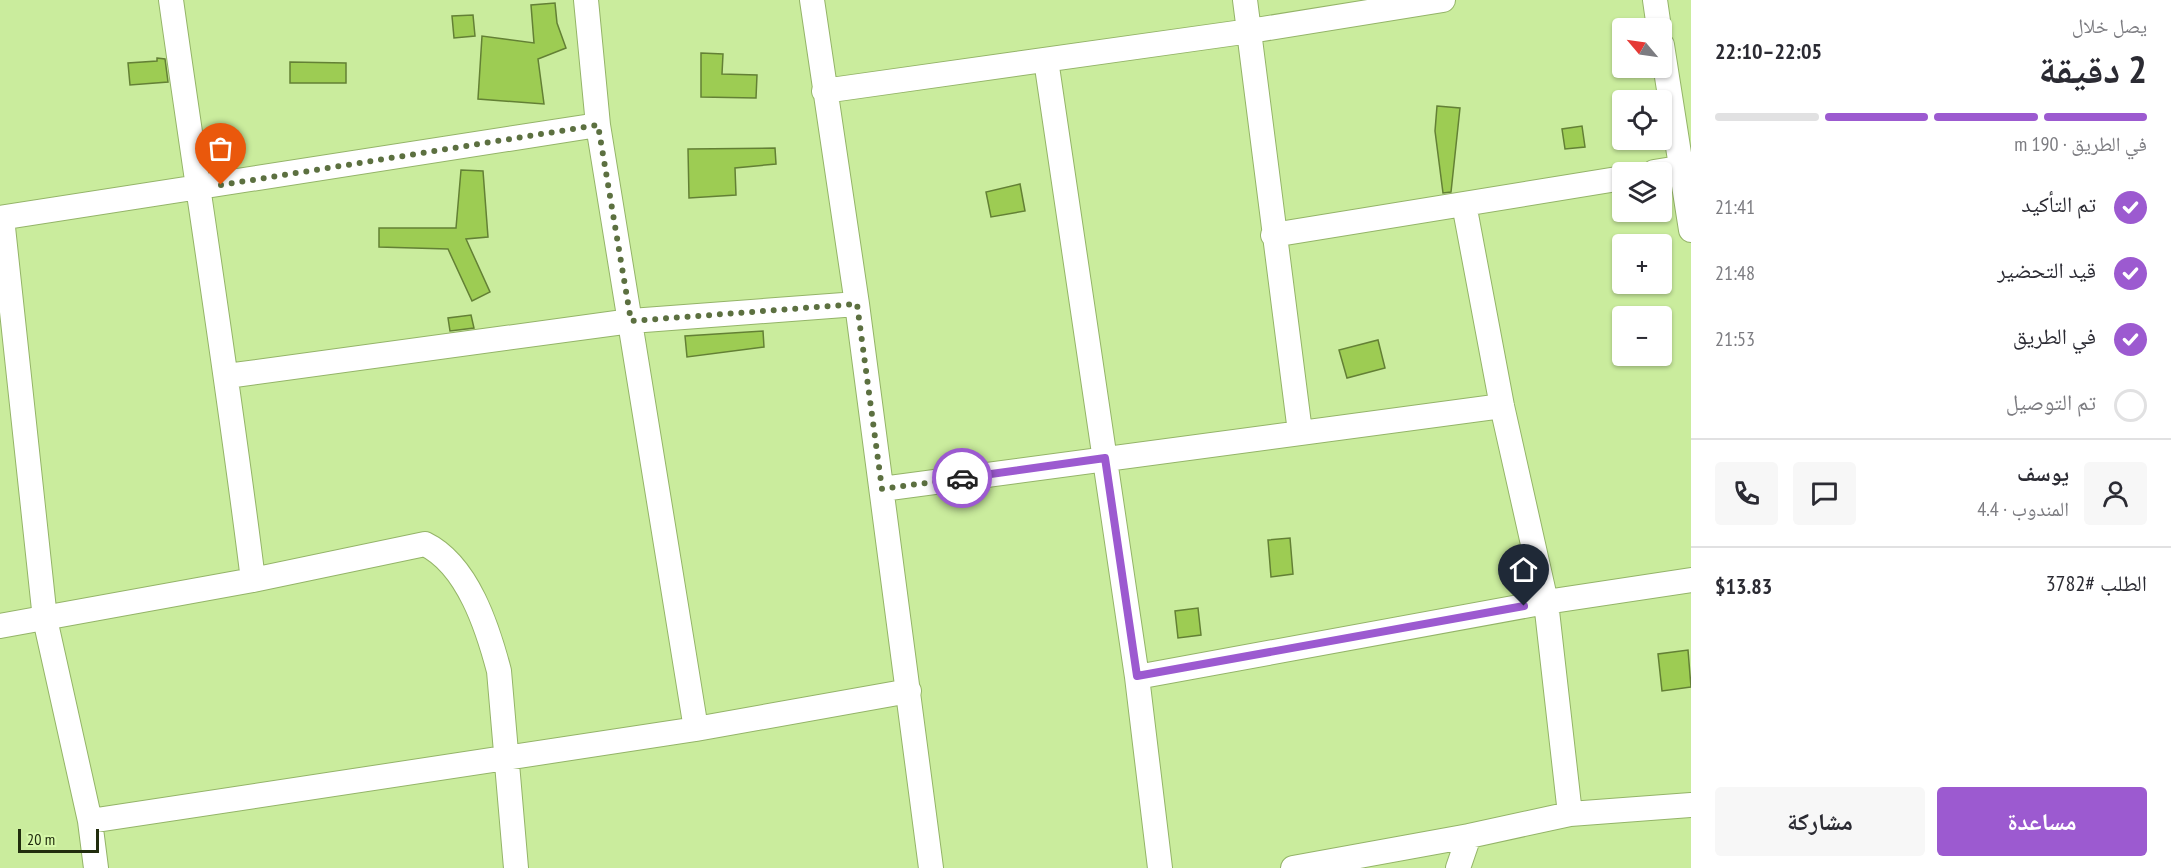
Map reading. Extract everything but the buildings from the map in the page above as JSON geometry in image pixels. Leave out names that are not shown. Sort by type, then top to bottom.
[{"type":"street","points":[[171,0],[197,189],[227,376],[254,580]]},
{"type":"street","points":[[586,0],[598,125],[696,729]]},
{"type":"street","points":[[812,0],[857,304],[931,868]]},
{"type":"street","points":[[1245,0],[1273,235],[1300,432]]},
{"type":"street","points":[[824,91],[1250,31],[1443,0]]},
{"type":"street","points":[[1655,0],[1658,18]]},
{"type":"street","points":[[1046,60],[1137,676],[1160,868]]},
{"type":"street","points":[[1668,78],[1686,167],[1691,230]]},
{"type":"street","points":[[96,868],[90,821],[45,619],[1,218],[598,125]]},
{"type":"street","points":[[1273,235],[1612,180]]},
{"type":"street","points":[[1464,204],[1502,406],[1546,602],[1570,814]]},
{"type":"street","points":[[227,376],[631,321],[857,304]]},
{"type":"street","points":[[882,489],[1502,406]]},
{"type":"street","points":[[0,626],[254,580],[425,544],[433,548],[460,578],[481,612],[499,671],[516,868]]},
{"type":"street","points":[[1137,676],[1546,602],[1691,580]]},
{"type":"street","points":[[90,821],[696,729],[909,691]]},
{"type":"street","points":[[1310,867],[1570,814],[1691,805]]},
{"type":"street","points":[[1458,868],[1469,836]]},
{"type":"way so far","points":[[221,185],[598,125],[631,321],[857,304],[882,489],[962,478]]},
{"type":"route","points":[[962,478],[1105,458],[1137,676],[1524,606]]}]
